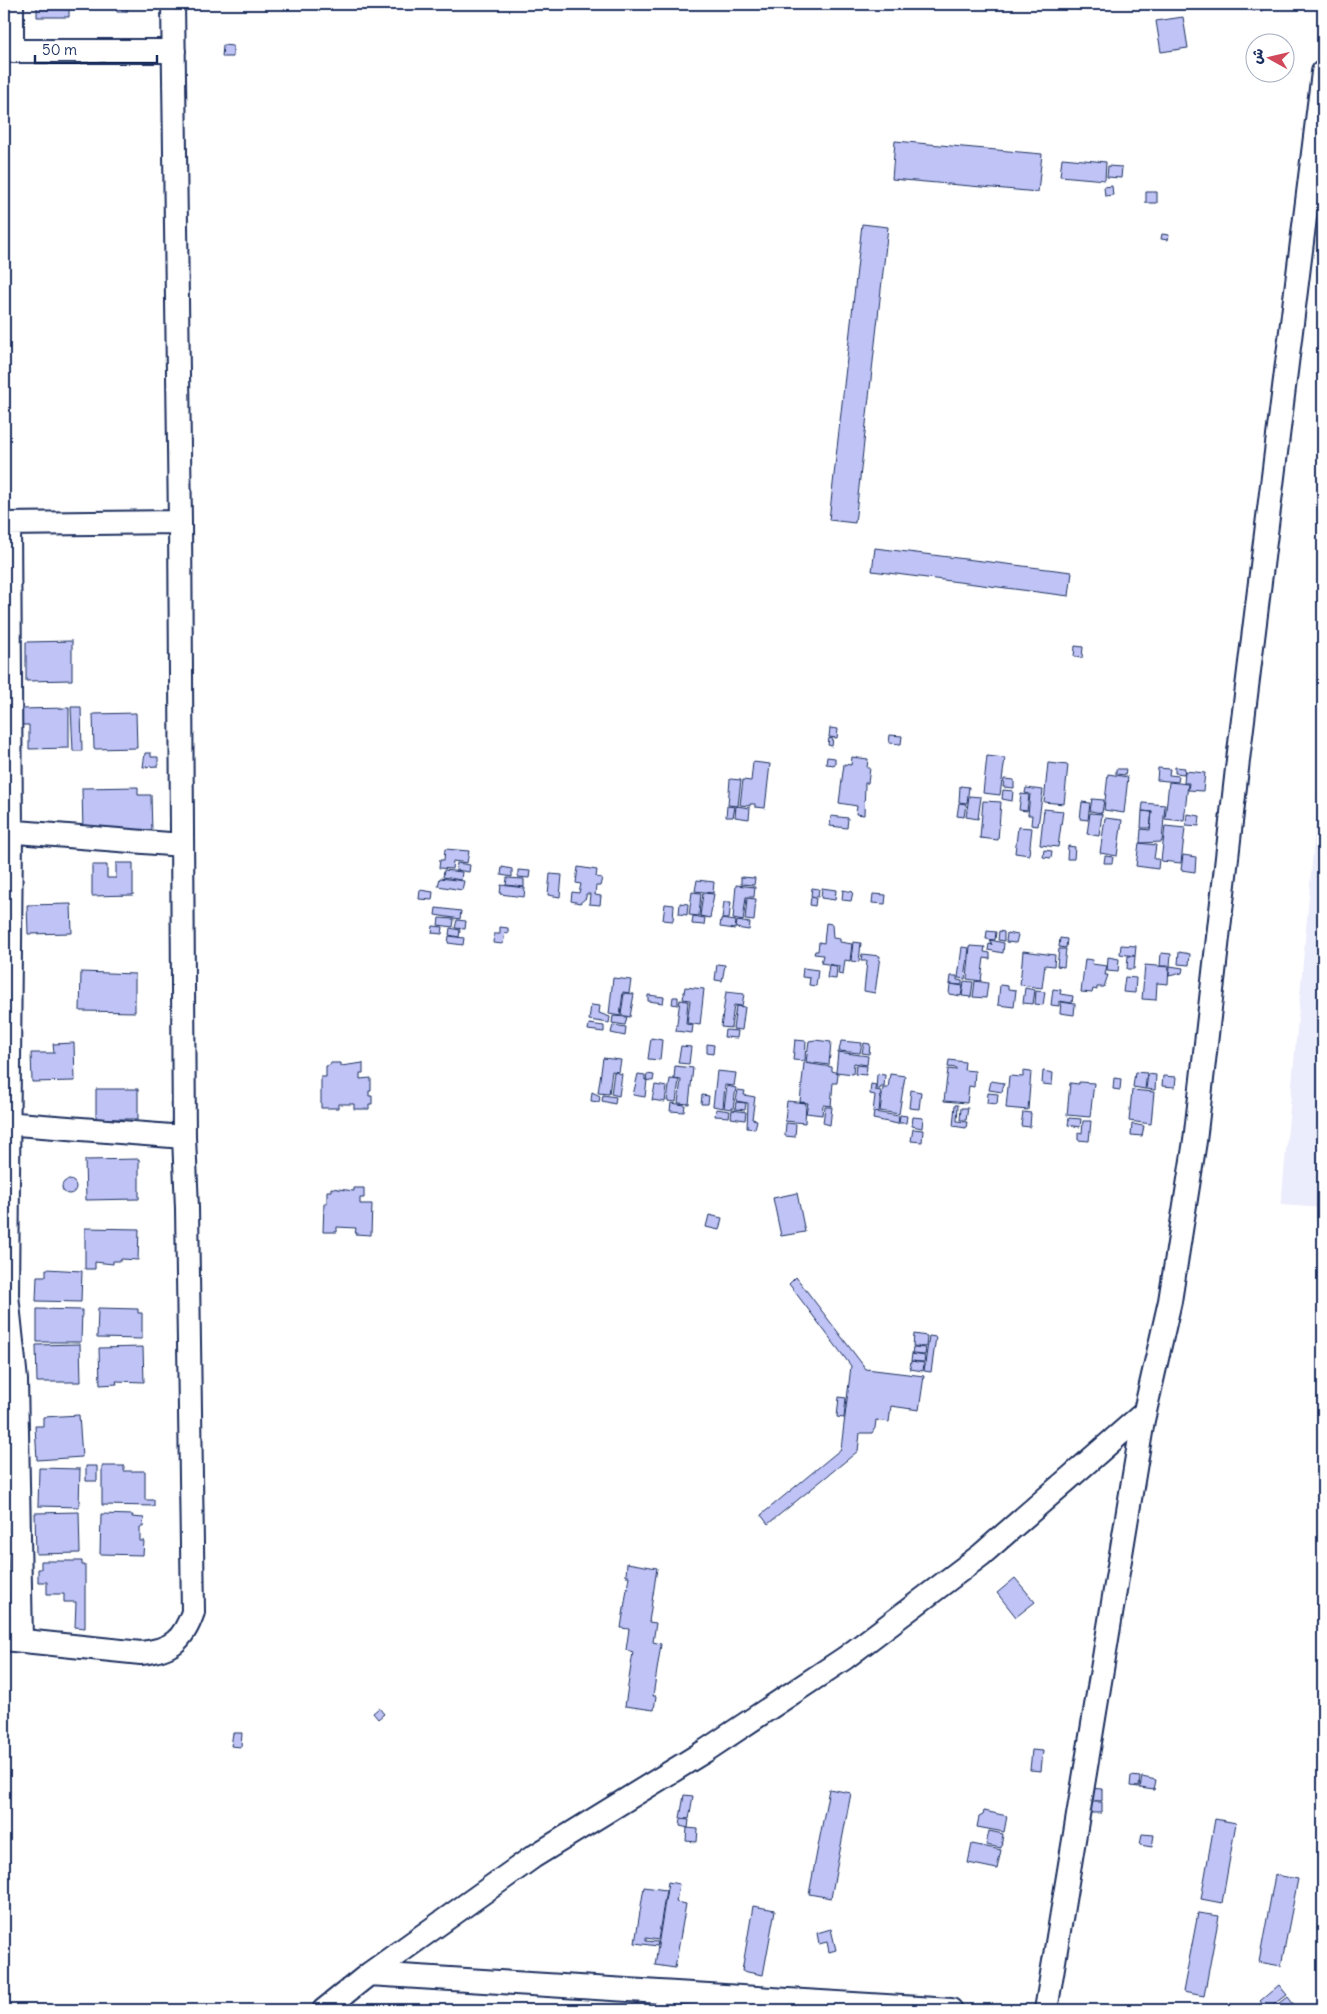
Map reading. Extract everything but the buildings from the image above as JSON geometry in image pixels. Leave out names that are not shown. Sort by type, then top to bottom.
[{"type":"street","points":[[12,4],[8,50],[174,51]]},
{"type":"street","points":[[173,4],[180,522],[184,1136],[188,1208],[193,1612],[187,1629],[175,1643],[159,1651],[141,1653],[12,1640],[10,1464],[16,1380],[5,1295],[7,1123],[7,524],[180,522]]},
{"type":"street","points":[[1046,2010],[1145,1412],[1170,1301],[1195,1141],[1238,760],[1323,72]]},
{"type":"street","points":[[7,831],[182,845]]},
{"type":"street","points":[[7,1123],[184,1136]]},
{"type":"street","points":[[324,2010],[370,1974],[533,1857],[705,1751],[845,1658],[981,1556],[1145,1412]]},
{"type":"street","points":[[370,1974],[661,2002],[951,2010]]},
{"type":"shaded area","points":[[1323,741],[1323,1208],[1281,1205]]}]
